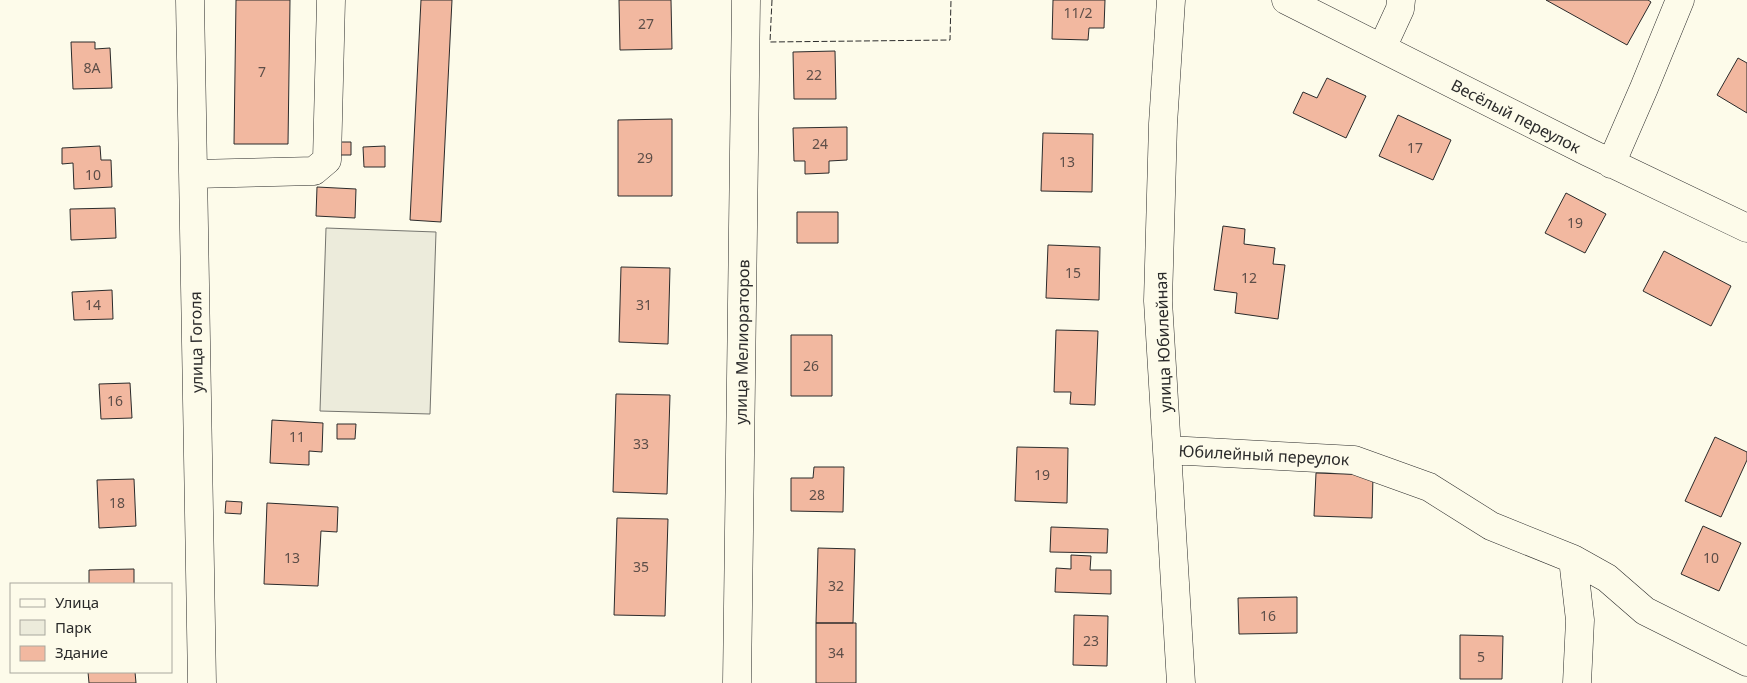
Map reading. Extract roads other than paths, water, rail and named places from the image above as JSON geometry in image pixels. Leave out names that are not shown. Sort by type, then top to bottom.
[{"type":"street","name":"улица Гоголя","points":[[190,0],[202,683]]},
{"type":"street","points":[[194,174],[314,171],[327,160],[331,0]]},
{"type":"street","name":"улица Мелиораторов","points":[[737,683],[746,0]]},
{"type":"street","name":"улица Юбилейная","points":[[1171,0],[1163,124],[1158,301],[1181,683]]},
{"type":"street","name":"Весёлый переулок","points":[[1286,0],[1611,164],[1747,228]]},
{"type":"street","points":[[1382,48],[1400,9],[1401,0]]},
{"type":"street","points":[[1611,164],[1680,0]]},
{"type":"street","name":"Юбилейный переулок","points":[[1168,450],[1354,460],[1429,487],[1491,526],[1573,559],[1607,578],[1645,611],[1747,662]]},
{"type":"street","points":[[1573,559],[1580,620],[1577,683]]}]
